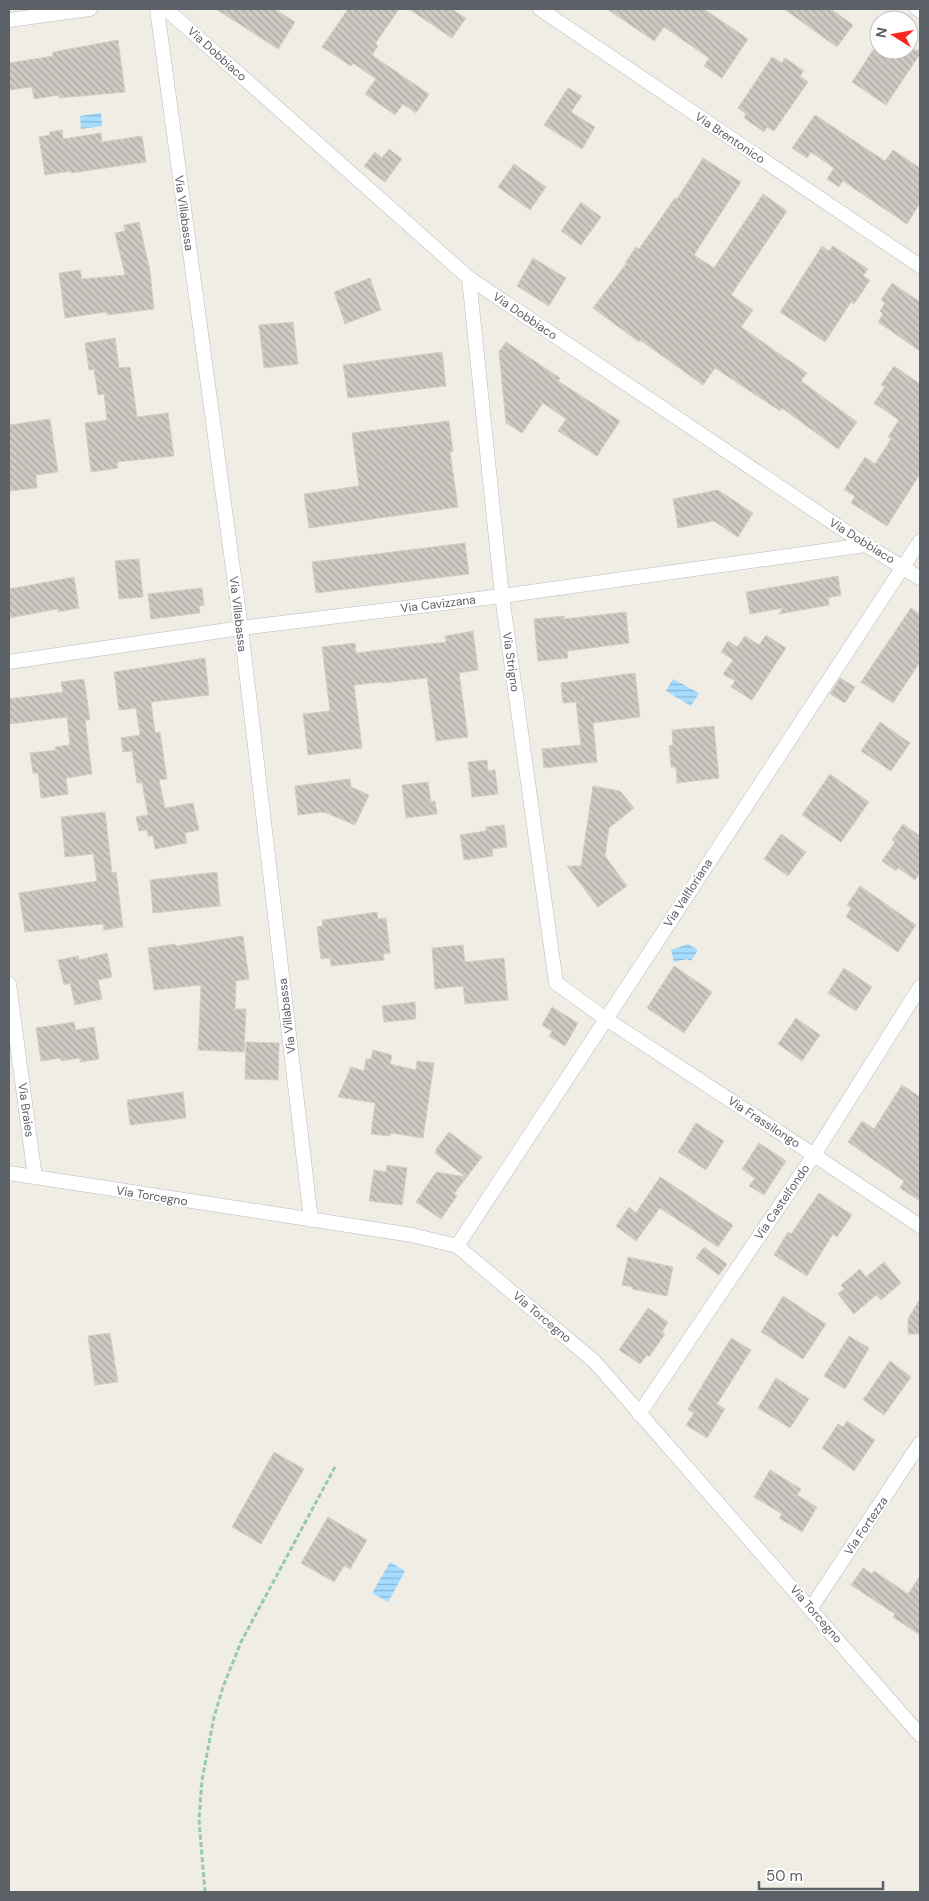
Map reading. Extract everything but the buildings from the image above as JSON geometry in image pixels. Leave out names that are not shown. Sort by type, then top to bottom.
[{"type":"street","points":[[9,20],[90,9]]},
{"type":"street","name":"Via Villabassa","points":[[157,9],[241,628],[311,1220]]},
{"type":"street","name":"Via Dobbiaco","points":[[166,9],[469,278],[866,545],[920,578]]},
{"type":"street","name":"Via Brentonico","points":[[540,9],[920,266]]},
{"type":"street","name":"Via Strigno","points":[[469,278],[502,596],[556,983],[606,1019]]},
{"type":"street","name":"Via Valfloriana","points":[[457,1246],[920,541]]},
{"type":"street","name":"Via Cavizzana","points":[[9,662],[241,628],[502,596],[866,545]]},
{"type":"street","name":"Via Braies","points":[[9,984],[35,1177]]},
{"type":"street","name":"Via Castelfondo","points":[[639,1414],[814,1155],[920,987]]},
{"type":"street","name":"Via Frassilongo","points":[[606,1019],[920,1226]]},
{"type":"street","name":"Via Torcegno","points":[[9,1173],[412,1234],[457,1246],[594,1361],[811,1608],[920,1736]]},
{"type":"street","name":"Via Fortezza","points":[[811,1608],[920,1443]]},
{"type":"path","points":[[206,1892],[199,1820],[202,1780],[214,1717],[223,1687],[242,1642],[336,1465]]},
{"type":"water","points":[[101,113],[102,126],[81,129],[80,116]]},
{"type":"water","points":[[673,679],[699,693],[691,706],[666,691]]},
{"type":"water","points":[[688,944],[698,950],[691,961],[687,959],[674,962],[671,950]]},
{"type":"water","points":[[390,1562],[405,1571],[388,1602],[372,1593]]}]
